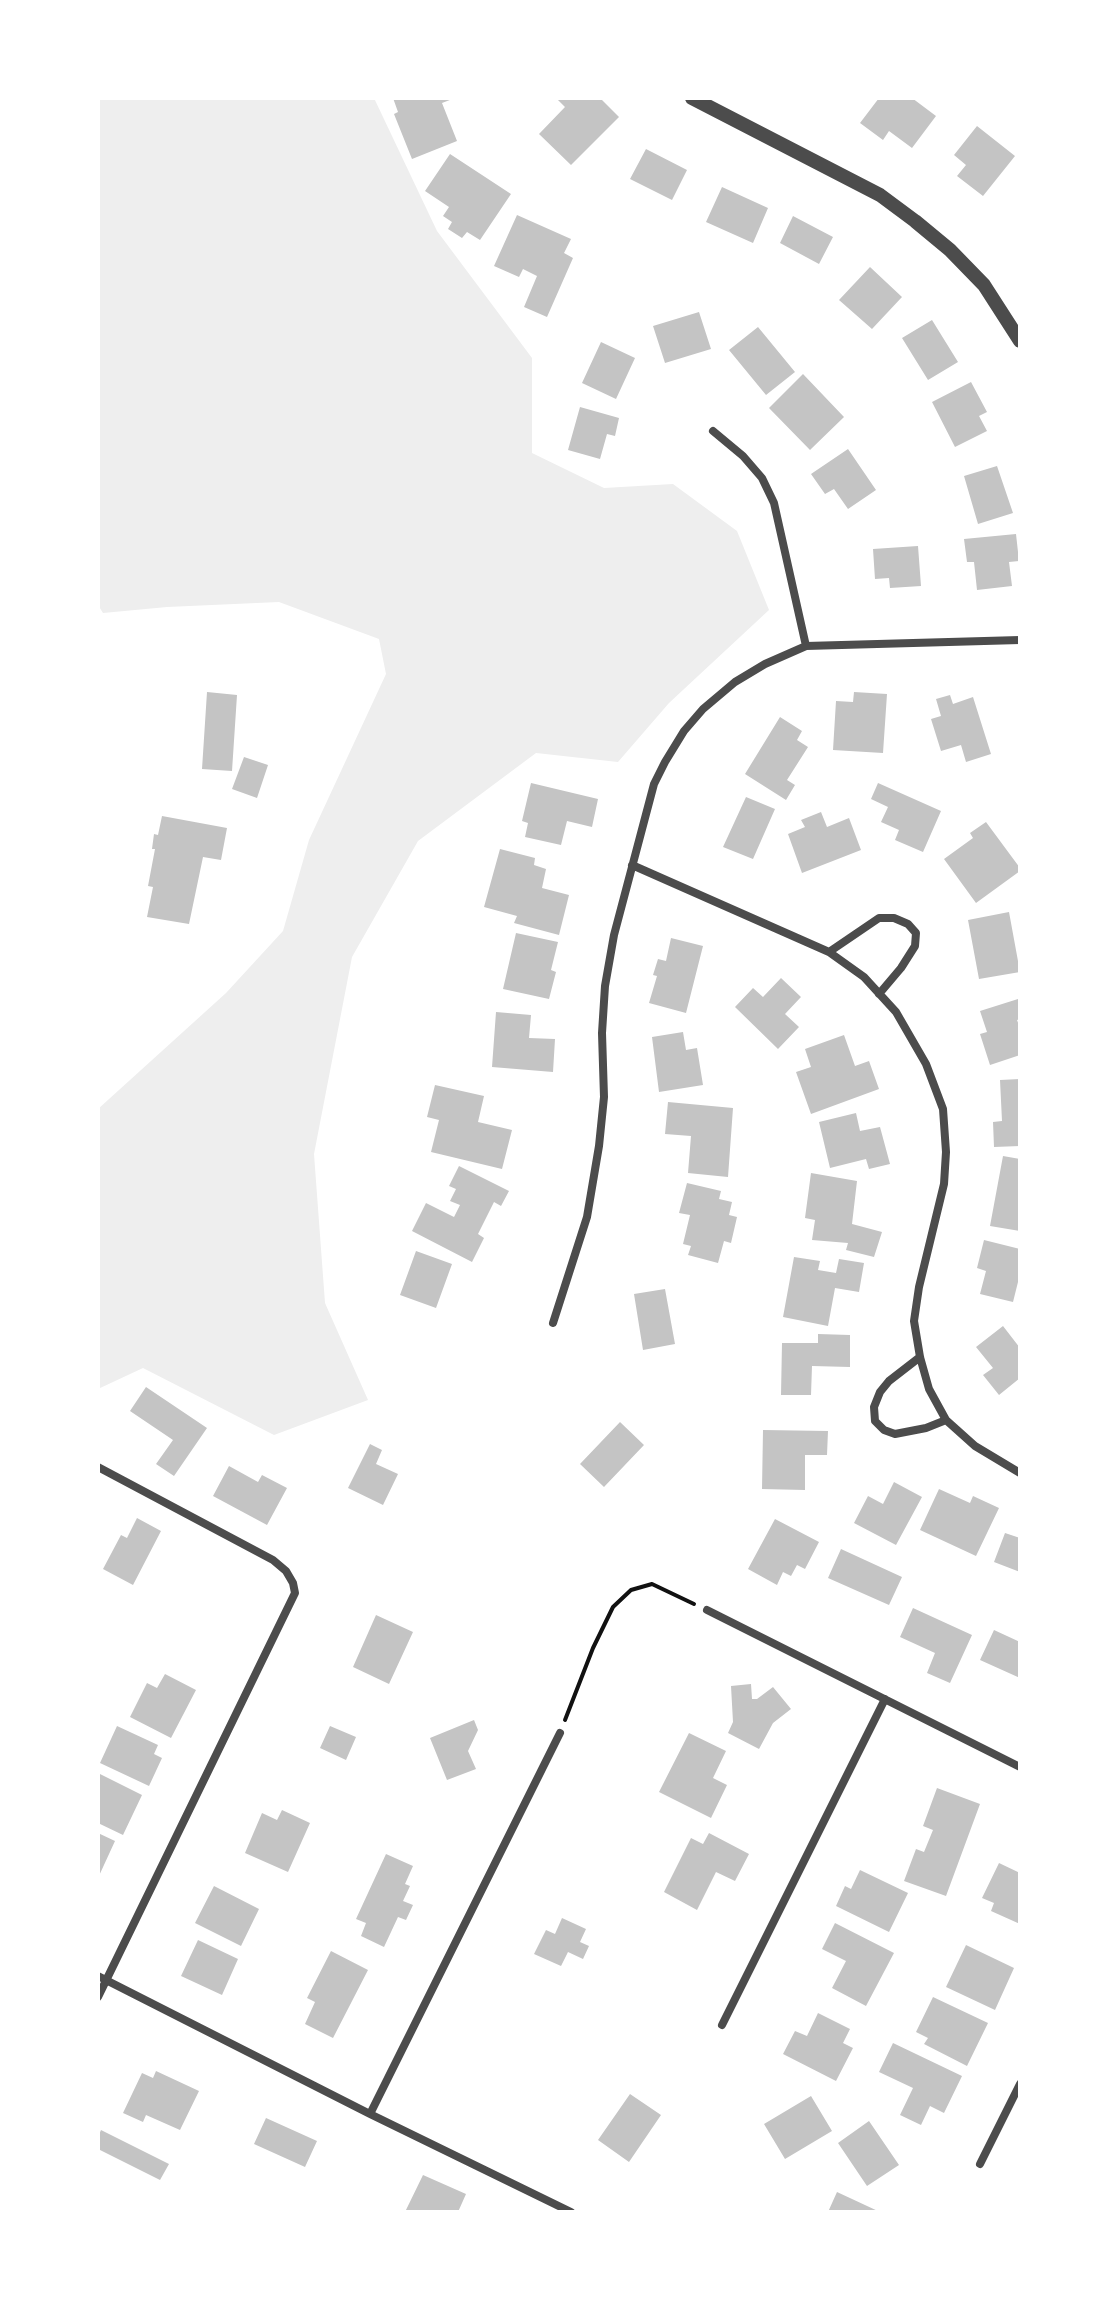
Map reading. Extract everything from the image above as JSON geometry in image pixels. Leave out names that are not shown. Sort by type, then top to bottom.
[{"type":"street","points":[[692,98],[880,195],[950,250],[984,285],[1020,341]]},
{"type":"street","points":[[713,431],[743,456],[762,478],[774,503],[806,646]]},
{"type":"street","points":[[553,1323],[587,1217],[599,1146],[604,1097],[602,1033],[605,986],[614,935],[654,784],[684,731],[703,709],[735,682],[765,664],[806,646],[1020,640]]},
{"type":"street","points":[[632,865],[829,952],[864,977],[896,1012],[926,1064],[943,1109],[946,1152],[944,1184],[914,1321],[920,1357],[929,1389],[946,1420],[975,1446],[1020,1473]]},
{"type":"street","points":[[829,952],[879,918],[894,918],[908,924],[916,933],[915,946],[879,994]]},
{"type":"street","points":[[920,1357],[880,1392],[874,1407],[875,1421],[884,1430],[895,1434],[926,1428],[946,1420]]},
{"type":"street","points":[[98,1467],[273,1560],[286,1571],[295,1593],[102,1978],[98,1997]]},
{"type":"street","points":[[707,1610],[1020,1767]]},
{"type":"street","points":[[722,2025],[885,1699]]},
{"type":"street","points":[[370,2114],[560,1733]]},
{"type":"street","points":[[102,1978],[571,2212]]},
{"type":"street","points":[[980,2164],[1020,2084]]},
{"type":"path","points":[[560,1733],[593,1648],[613,1607],[631,1590],[652,1584],[707,1610]]},
{"type":"shaded area","points":[[98,98],[374,98],[437,231],[532,358],[532,453],[604,488],[673,484],[737,531],[769,610],[669,703],[618,762],[536,753],[418,841],[352,957],[314,1154],[325,1303],[368,1400],[274,1435],[143,1368],[98,1389],[98,1109],[226,993],[283,931],[309,840],[386,674],[379,639],[279,602],[103,613],[98,605]]},
{"type":"building","points":[[393,98],[455,98],[442,103],[457,141],[412,159],[394,114],[398,112]]},
{"type":"building","points":[[556,98],[600,98],[619,117],[571,165],[539,134],[565,107]]},
{"type":"building","points":[[879,98],[912,98],[936,116],[912,148],[889,131],[883,140],[860,123]]},
{"type":"building","points":[[977,126],[1015,156],[983,196],[957,176],[966,165],[954,155]]},
{"type":"building","points":[[646,149],[687,170],[672,200],[630,179]]},
{"type":"building","points":[[450,154],[511,194],[480,240],[467,232],[462,238],[448,229],[452,222],[443,216],[449,207],[425,191]]},
{"type":"building","points":[[722,187],[768,208],[753,243],[706,222]]},
{"type":"building","points":[[517,215],[571,239],[564,253],[573,258],[547,317],[524,307],[537,276],[523,269],[519,277],[494,266]]},
{"type":"building","points":[[793,216],[833,237],[819,264],[780,243]]},
{"type":"building","points":[[870,267],[902,297],[872,329],[839,300]]},
{"type":"building","points":[[699,312],[711,349],[665,363],[653,326]]},
{"type":"building","points":[[932,320],[958,362],[928,380],[902,338]]},
{"type":"building","points":[[758,327],[795,372],[766,395],[729,350]]},
{"type":"building","points":[[601,342],[635,358],[616,399],[582,383]]},
{"type":"building","points":[[803,374],[844,417],[810,450],[769,408]]},
{"type":"building","points":[[971,382],[987,412],[979,416],[987,431],[955,447],[932,402]]},
{"type":"building","points":[[580,407],[619,418],[615,436],[607,434],[600,459],[568,450]]},
{"type":"building","points":[[848,449],[876,490],[848,509],[834,489],[825,494],[811,474]]},
{"type":"building","points":[[997,466],[1013,513],[978,524],[964,476]]},
{"type":"building","points":[[1016,534],[1019,561],[1009,562],[1012,586],[977,590],[974,562],[967,562],[964,539]]},
{"type":"building","points":[[918,546],[921,586],[890,588],[889,578],[875,579],[873,549]]},
{"type":"building","points":[[207,692],[237,695],[232,771],[202,769]]},
{"type":"building","points":[[854,692],[887,694],[883,753],[833,750],[836,701],[853,702]]},
{"type":"building","points":[[950,695],[953,704],[973,697],[991,754],[966,762],[961,745],[941,751],[931,719],[941,716],[936,699]]},
{"type":"building","points":[[780,717],[802,731],[797,740],[808,747],[787,780],[795,785],[786,800],[745,774]]},
{"type":"building","points":[[244,757],[268,765],[257,798],[232,789]]},
{"type":"building","points":[[531,783],[598,799],[592,827],[567,821],[561,845],[525,837],[528,823],[522,821]]},
{"type":"building","points":[[878,783],[941,811],[923,852],[895,840],[899,830],[881,822],[888,807],[871,799]]},
{"type":"building","points":[[746,797],[775,809],[753,859],[723,847]]},
{"type":"building","points":[[821,812],[827,827],[849,818],[861,850],[802,873],[788,834],[805,827],[801,820]]},
{"type":"building","points":[[162,816],[227,828],[221,860],[203,857],[189,924],[147,917],[153,887],[148,886],[155,849],[152,849],[154,834],[158,835]]},
{"type":"building","points":[[986,822],[1020,871],[976,903],[944,859],[973,838],[970,833]]},
{"type":"building","points":[[500,849],[535,858],[534,865],[546,869],[542,888],[569,895],[559,935],[514,923],[517,916],[484,907]]},
{"type":"building","points":[[1009,912],[1020,972],[979,979],[968,920]]},
{"type":"building","points":[[516,933],[558,942],[551,970],[556,972],[549,999],[503,989]]},
{"type":"building","points":[[671,938],[703,946],[686,1013],[649,1003],[657,976],[653,975],[658,959],[666,961]]},
{"type":"building","points":[[781,978],[801,997],[785,1014],[799,1027],[778,1049],[735,1007],[753,988],[763,997]]},
{"type":"building","points":[[1018,999],[1020,1055],[990,1065],[980,1034],[987,1032],[980,1011]]},
{"type":"building","points":[[496,1012],[531,1015],[529,1038],[555,1039],[553,1072],[492,1067]]},
{"type":"building","points":[[683,1032],[686,1050],[697,1048],[703,1085],[659,1092],[652,1037]]},
{"type":"building","points":[[844,1035],[855,1066],[869,1061],[879,1089],[811,1114],[796,1072],[811,1067],[805,1049]]},
{"type":"building","points":[[1020,1079],[1020,1146],[994,1147],[993,1122],[1002,1121],[1000,1080]]},
{"type":"building","points":[[435,1085],[484,1096],[478,1122],[512,1130],[502,1169],[431,1152],[439,1120],[427,1117]]},
{"type":"building","points":[[668,1102],[733,1108],[728,1177],[688,1173],[691,1136],[665,1134]]},
{"type":"building","points":[[856,1113],[860,1131],[880,1127],[890,1164],[869,1169],[866,1159],[830,1168],[819,1122]]},
{"type":"building","points":[[1003,1156],[1020,1159],[1020,1231],[990,1226]]},
{"type":"building","points":[[459,1166],[509,1191],[501,1206],[494,1202],[478,1234],[484,1238],[472,1262],[412,1231],[426,1203],[454,1217],[460,1205],[450,1201],[456,1189],[449,1186]]},
{"type":"building","points":[[811,1173],[857,1181],[852,1224],[882,1232],[874,1257],[846,1250],[848,1243],[812,1240],[815,1220],[805,1218]]},
{"type":"building","points":[[687,1183],[721,1191],[719,1199],[732,1202],[729,1215],[737,1217],[731,1243],[724,1241],[718,1263],[688,1255],[691,1246],[683,1244],[690,1215],[679,1213]]},
{"type":"building","points":[[984,1240],[1020,1249],[1020,1274],[1013,1302],[980,1294],[986,1271],[977,1268]]},
{"type":"building","points":[[416,1251],[452,1264],[436,1308],[400,1295]]},
{"type":"building","points":[[794,1257],[820,1261],[818,1270],[836,1273],[839,1259],[864,1263],[859,1292],[835,1288],[828,1326],[783,1317]]},
{"type":"building","points":[[665,1289],[675,1344],[643,1350],[634,1294]]},
{"type":"building","points":[[1003,1326],[1020,1348],[1020,1378],[999,1395],[983,1375],[993,1368],[976,1347]]},
{"type":"building","points":[[818,1334],[850,1335],[850,1367],[812,1366],[811,1395],[781,1395],[782,1343],[818,1343]]},
{"type":"building","points":[[146,1387],[207,1428],[174,1476],[156,1464],[173,1440],[130,1411]]},
{"type":"building","points":[[620,1422],[644,1445],[604,1487],[580,1464]]},
{"type":"building","points":[[763,1430],[828,1431],[827,1455],[805,1455],[805,1490],[762,1489]]},
{"type":"building","points":[[370,1444],[382,1450],[376,1464],[398,1474],[383,1505],[348,1488]]},
{"type":"building","points":[[229,1466],[258,1482],[262,1475],[287,1488],[267,1525],[213,1496]]},
{"type":"building","points":[[894,1482],[922,1497],[896,1545],[854,1523],[868,1496],[883,1504]]},
{"type":"building","points":[[939,1489],[970,1503],[973,1496],[999,1508],[976,1556],[920,1530]]},
{"type":"building","points":[[137,1518],[161,1531],[133,1585],[103,1569],[121,1535],[127,1538]]},
{"type":"building","points":[[775,1519],[819,1542],[805,1569],[797,1565],[791,1576],[783,1572],[777,1585],[748,1569]]},
{"type":"building","points":[[1005,1533],[1020,1538],[1020,1572],[994,1562]]},
{"type":"building","points":[[841,1549],[902,1577],[889,1605],[828,1578]]},
{"type":"building","points":[[913,1608],[972,1635],[950,1683],[927,1673],[935,1653],[900,1637]]},
{"type":"building","points":[[376,1615],[413,1632],[389,1684],[353,1667]]},
{"type":"building","points":[[994,1630],[1020,1642],[1020,1678],[980,1660]]},
{"type":"building","points":[[165,1674],[196,1690],[171,1738],[130,1717],[147,1683],[157,1688]]},
{"type":"building","points":[[751,1684],[752,1699],[757,1699],[773,1687],[791,1709],[773,1723],[759,1749],[728,1733],[733,1722],[731,1686]]},
{"type":"building","points":[[474,1720],[478,1730],[468,1751],[476,1769],[447,1780],[430,1738]]},
{"type":"building","points":[[117,1726],[158,1745],[154,1754],[162,1758],[149,1786],[100,1763]]},
{"type":"building","points":[[330,1726],[356,1737],[346,1760],[320,1748]]},
{"type":"building","points":[[689,1733],[726,1751],[713,1778],[727,1785],[711,1818],[659,1792]]},
{"type":"building","points":[[98,1773],[142,1795],[123,1835],[98,1823]]},
{"type":"building","points":[[937,1788],[980,1804],[946,1896],[904,1881],[916,1849],[924,1852],[933,1830],[923,1826]]},
{"type":"building","points":[[282,1810],[310,1823],[288,1872],[245,1853],[262,1813],[277,1820]]},
{"type":"building","points":[[98,1833],[115,1841],[98,1878]]},
{"type":"building","points":[[709,1833],[749,1854],[735,1881],[716,1872],[697,1910],[664,1892],[691,1838],[703,1844]]},
{"type":"building","points":[[386,1854],[413,1866],[405,1884],[410,1886],[403,1901],[413,1905],[406,1920],[398,1917],[384,1947],[361,1936],[366,1923],[356,1919]]},
{"type":"building","points":[[999,1863],[1020,1873],[1020,1924],[991,1911],[994,1903],[982,1898]]},
{"type":"building","points":[[860,1870],[908,1893],[889,1932],[836,1906],[845,1886],[851,1889]]},
{"type":"building","points":[[214,1886],[259,1909],[241,1946],[195,1923]]},
{"type":"building","points":[[562,1918],[586,1929],[580,1942],[589,1946],[583,1959],[568,1952],[561,1966],[534,1954],[546,1930],[555,1934]]},
{"type":"building","points":[[835,1923],[894,1953],[866,2006],[832,1988],[846,1961],[822,1949]]},
{"type":"building","points":[[198,1940],[238,1959],[222,1995],[181,1976]]},
{"type":"building","points":[[966,1945],[1014,1968],[995,2010],[946,1987]]},
{"type":"building","points":[[331,1951],[368,1970],[333,2038],[305,2024],[315,2002],[307,1998]]},
{"type":"building","points":[[933,1997],[988,2023],[967,2066],[924,2044],[928,2038],[916,2032]]},
{"type":"building","points":[[818,2013],[850,2029],[843,2043],[853,2048],[836,2081],[783,2054],[795,2031],[807,2036]]},
{"type":"building","points":[[893,2043],[962,2076],[944,2113],[930,2106],[921,2125],[900,2115],[913,2088],[879,2072]]},
{"type":"building","points":[[156,2071],[199,2091],[180,2130],[146,2115],[143,2122],[123,2113],[142,2073],[153,2078]]},
{"type":"building","points":[[630,2094],[661,2115],[629,2162],[598,2140]]},
{"type":"building","points":[[811,2096],[832,2131],[785,2159],[764,2124]]},
{"type":"building","points":[[266,2118],[317,2141],[305,2167],[254,2144]]},
{"type":"building","points":[[869,2121],[899,2165],[867,2186],[838,2143]]},
{"type":"building","points":[[101,2130],[169,2164],[160,2180],[98,2149]]},
{"type":"building","points":[[423,2175],[466,2194],[458,2212],[405,2212]]},
{"type":"building","points":[[837,2192],[880,2212],[828,2212]]}]
